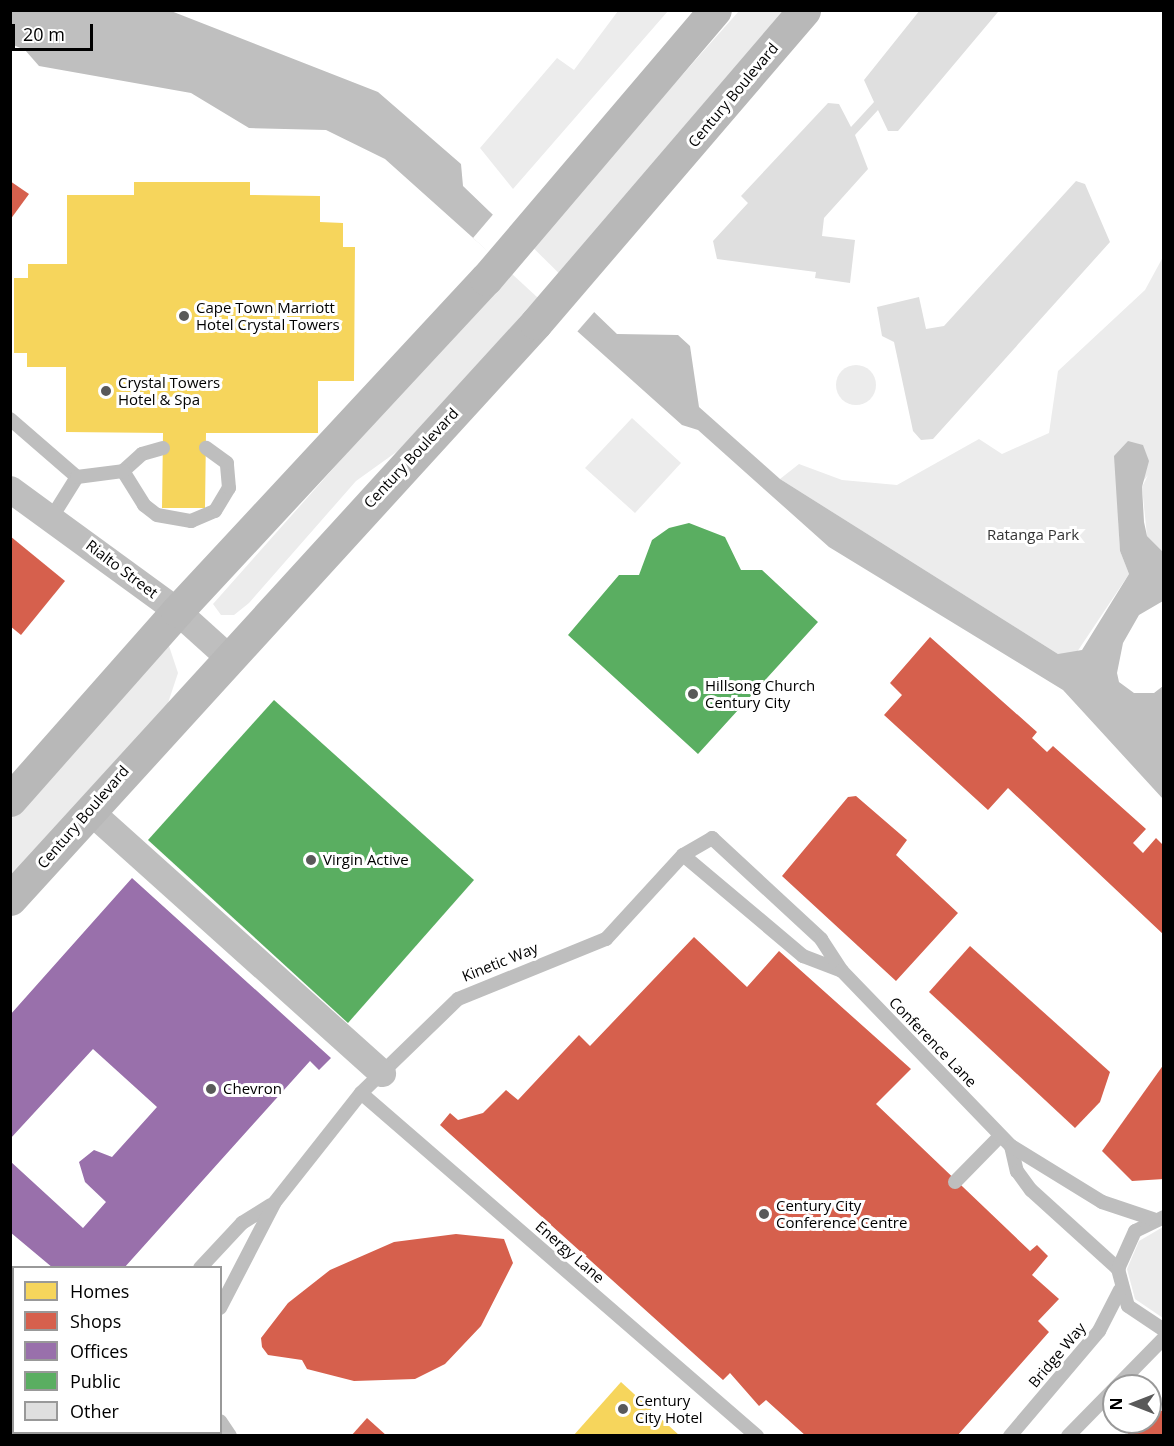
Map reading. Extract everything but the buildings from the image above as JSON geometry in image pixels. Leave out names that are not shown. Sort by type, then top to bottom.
[{"type":"main road","points":[[10,800],[177,610],[486,279],[715,10]]},
{"type":"main road","name":"Century Boulevard","points":[[10,899],[228,657],[536,323],[804,10]]},
{"type":"street","name":"Rialto Street","points":[[10,489],[52,517],[177,610],[228,657]]},
{"type":"street","points":[[100,820],[382,1073]]},
{"type":"lane","points":[[10,419],[77,477],[123,471],[142,454],[163,448]]},
{"type":"lane","points":[[123,471],[137,497],[157,515],[205,518],[224,500],[230,474],[218,452],[206,448]]},
{"type":"lane","points":[[52,517],[77,477]]},
{"type":"lane","name":"Kinetic Way","points":[[222,1304],[275,1202],[361,1094],[382,1073],[472,990],[606,939],[683,855],[712,838]]},
{"type":"lane","name":"Conference Lane","points":[[712,838],[820,939],[842,971],[1000,1136]]},
{"type":"lane","name":"Conference Lane","points":[[683,855],[803,956],[842,971]]},
{"type":"lane","name":"Energy Lane","points":[[361,1094],[757,1436]]},
{"type":"lane","points":[[955,1182],[1000,1136],[1011,1146],[1102,1202],[1158,1218]]},
{"type":"lane","points":[[1011,1146],[1017,1172],[1031,1190],[1118,1269]]},
{"type":"lane","name":"Kinetic Way","points":[[202,1266],[242,1224],[275,1202]]},
{"type":"lane","points":[[1158,1218],[1135,1231],[1118,1269],[1120,1290],[1140,1319],[1164,1330]]},
{"type":"lane","name":"Bridge Way","points":[[1010,1436],[1099,1330],[1120,1290]]},
{"type":"lane","points":[[1068,1436],[1164,1338]]},
{"type":"lane","points":[[222,1423],[230,1436]]},
{"type":"green space","points":[[618,11],[668,11],[513,189],[480,148],[557,58],[574,70]]},
{"type":"green space","points":[[739,11],[790,11],[718,98],[402,448],[356,481],[249,603],[234,615],[221,615],[213,604]]},
{"type":"green space","name":"Ratanga Park","points":[[1163,257],[1163,552],[1147,536],[1142,487],[1148,475],[1118,514],[1120,551],[1129,574],[1075,655],[1058,654],[780,479],[799,464],[842,480],[897,485],[979,439],[1002,454],[1049,433],[1058,371],[1145,290]]},
{"type":"green space","points":[[856,365],[870,371],[876,385],[870,399],[856,405],[842,399],[836,385],[842,371]]},
{"type":"green space","points":[[632,418],[681,463],[635,513],[585,468]]},
{"type":"green space","points":[[168,643],[178,673],[167,706],[11,881],[11,819]]},
{"type":"green space","points":[[1163,1227],[1163,1318],[1135,1299],[1127,1269],[1139,1241]]},
{"type":"shaded area","points":[[10,11],[171,11],[378,92],[461,164],[463,186],[617,334],[678,335],[690,346],[699,407],[780,479],[1058,654],[1082,650],[1129,574],[1120,551],[1114,456],[1128,441],[1143,445],[1149,461],[1142,487],[1144,522],[1147,536],[1163,552],[1163,601],[1139,615],[1123,643],[1117,673],[1119,682],[1134,693],[1154,693],[1163,686],[1163,799],[1063,690],[829,547],[698,430],[682,425],[385,159],[326,130],[249,128],[191,93],[39,66],[25,50],[11,44]]},
{"type":"pier","points":[[496,211],[596,310],[576,333],[473,238]]},
{"type":"place","name":"Cape Town Marriott Hotel Crystal Towers","points":[[184,316]]},
{"type":"place","name":"Crystal Towers Hotel & Spa","points":[[106,391]]},
{"type":"place","name":"Hillsong Church Century City","points":[[693,694]]},
{"type":"place","name":"Virgin Active","points":[[311,860]]},
{"type":"place","name":"Chevron","points":[[211,1089]]},
{"type":"place","name":"Century City Conference Centre","points":[[764,1214]]},
{"type":"place","name":"Century City Hotel","points":[[623,1409]]}]
